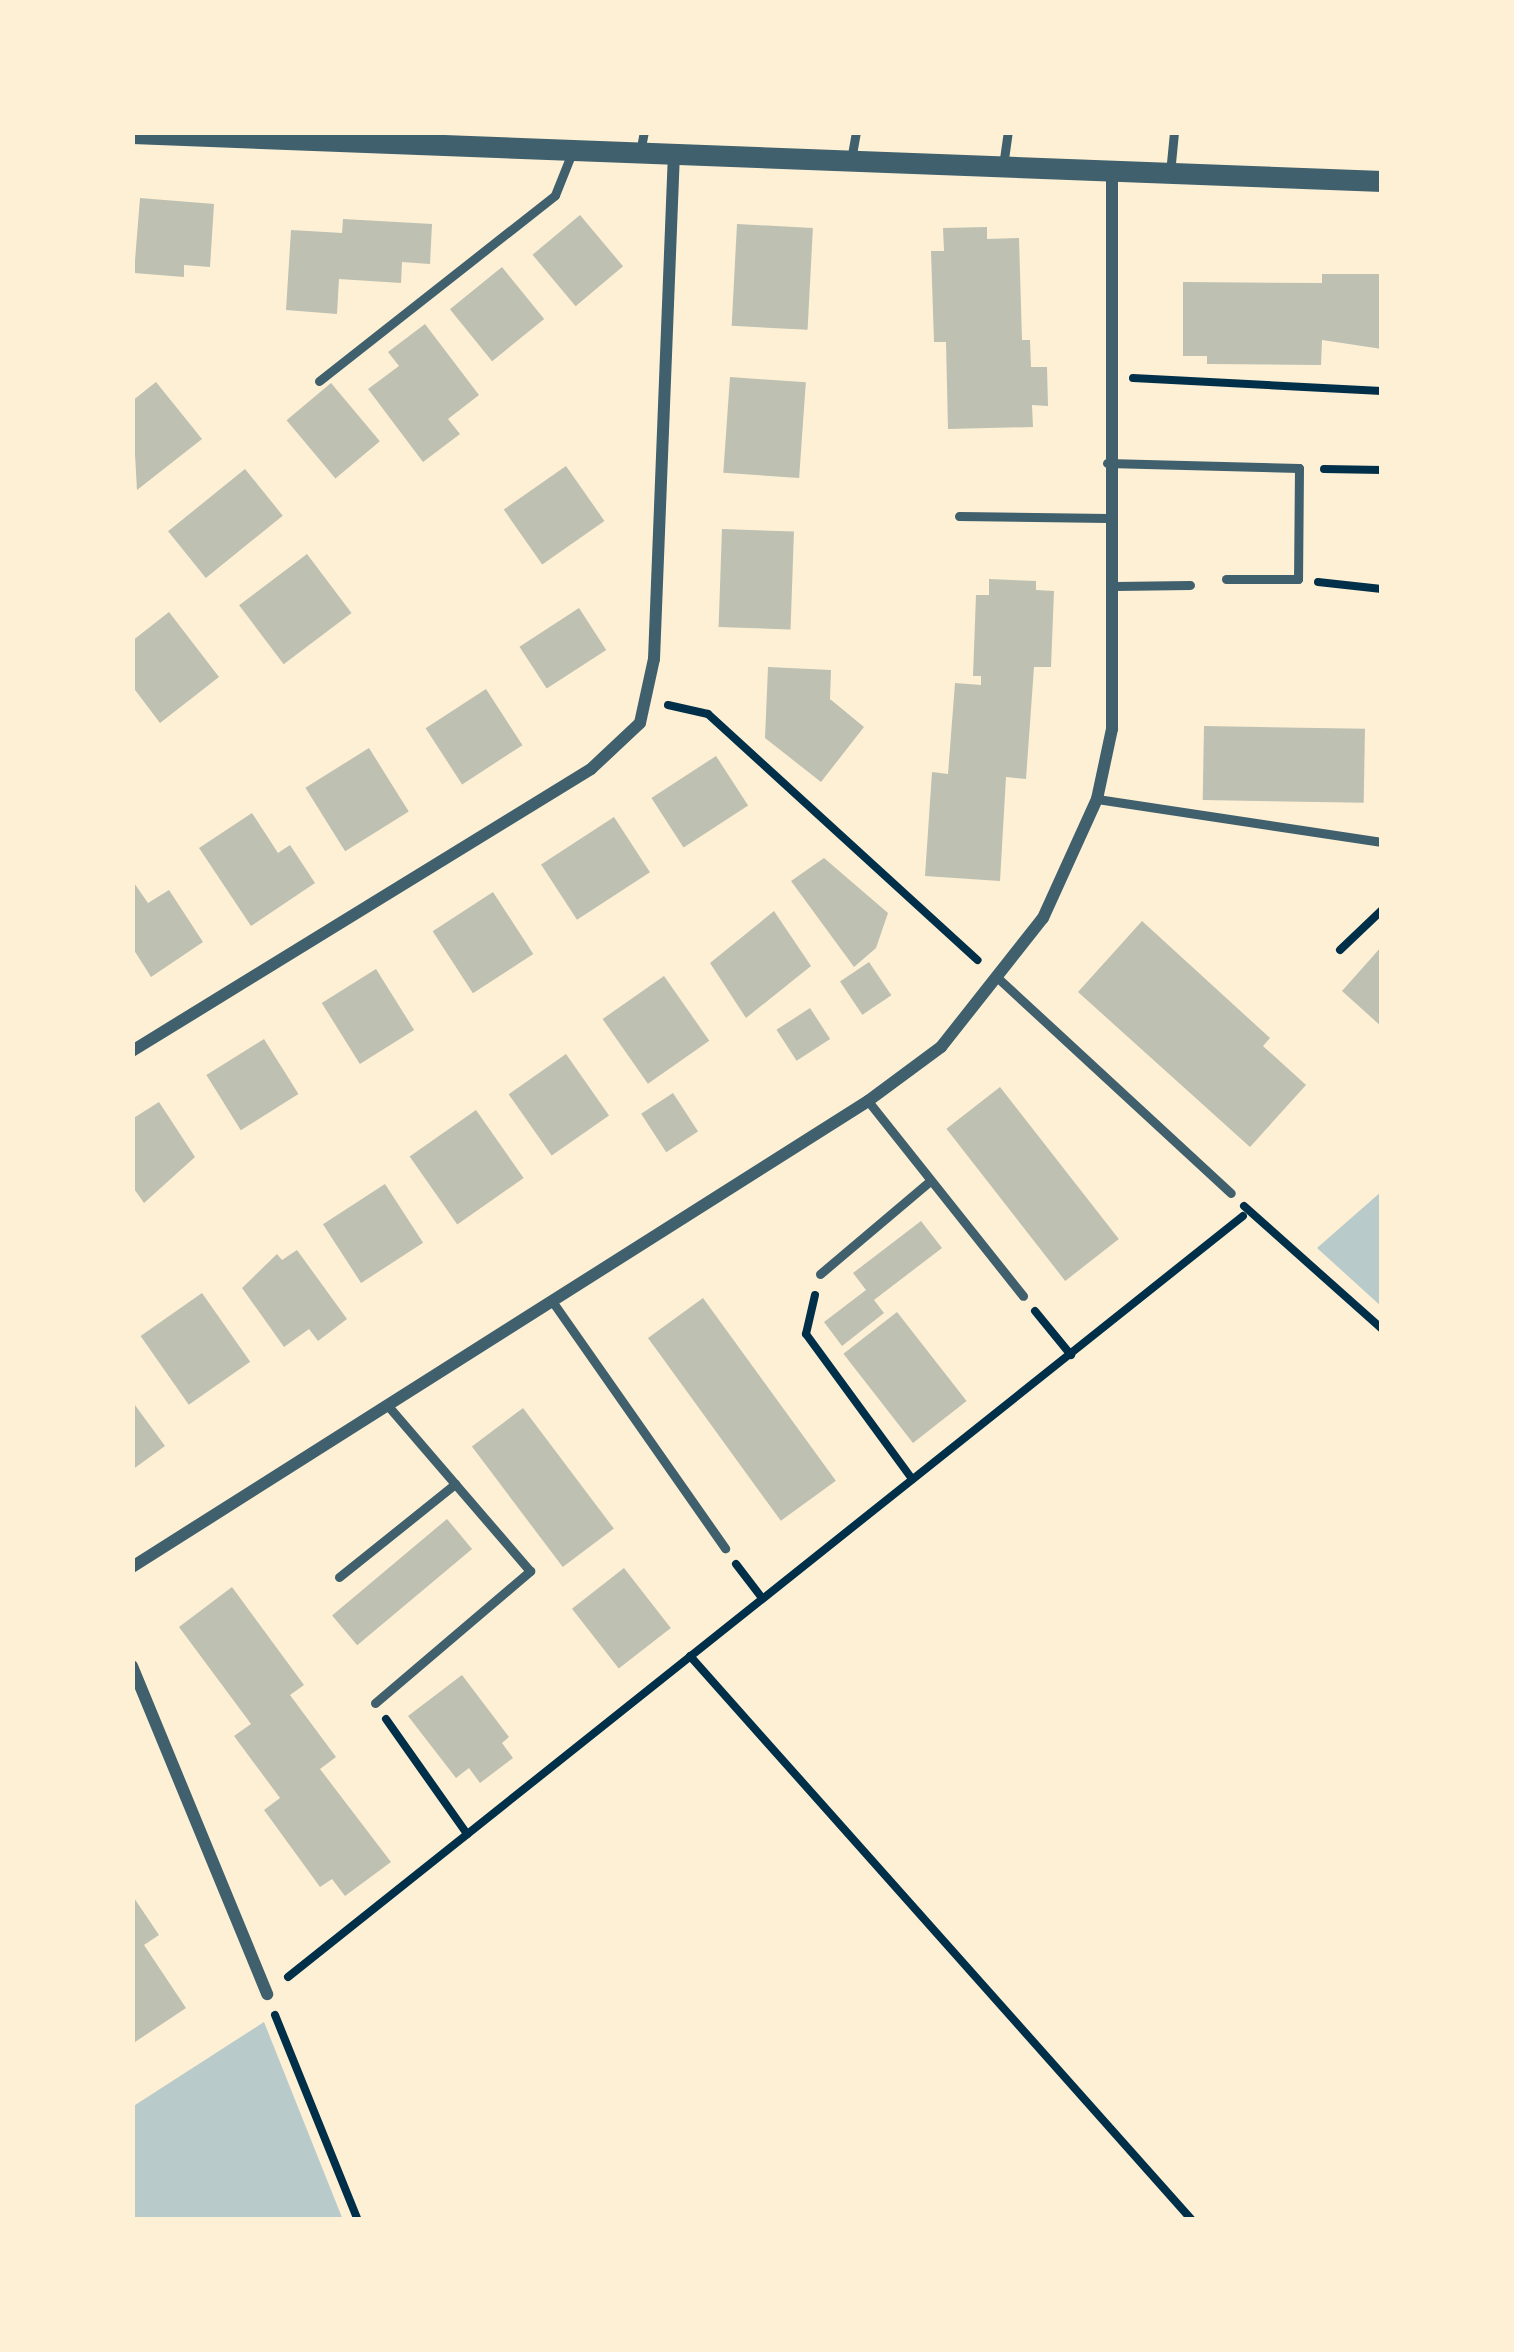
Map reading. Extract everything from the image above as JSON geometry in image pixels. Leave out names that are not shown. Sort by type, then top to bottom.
[{"type":"street","points":[[132,133],[452,139],[574,150],[642,142],[674,153],[1382,181]]},
{"type":"street","points":[[132,1051],[591,769],[631,734],[650,701],[674,153]]},
{"type":"street","points":[[132,1567],[390,1408],[868,1101],[941,1047],[1000,980],[1043,918],[1097,799],[1112,729],[1115,586],[1107,463],[1112,170]]},
{"type":"street","points":[[132,1666],[267,1994]]},
{"type":"lane","points":[[851,160],[856,132]]},
{"type":"lane","points":[[1003,166],[1008,132]]},
{"type":"lane","points":[[1170,172],[1174,132]]},
{"type":"lane","points":[[319,381],[555,195],[574,150]]},
{"type":"lane","points":[[1107,463],[1299,468],[1298,579],[1226,579]]},
{"type":"lane","points":[[959,516],[1108,518]]},
{"type":"lane","points":[[1115,586],[1190,585]]},
{"type":"lane","points":[[1097,799],[1382,842]]},
{"type":"lane","points":[[1000,980],[1231,1193]]},
{"type":"lane","points":[[868,1101],[1023,1296]]},
{"type":"lane","points":[[820,1274],[930,1181]]},
{"type":"lane","points":[[552,1300],[724,1548]]},
{"type":"lane","points":[[375,1703],[530,1571],[390,1408]]},
{"type":"lane","points":[[339,1577],[455,1484]]},
{"type":"path","points":[[1108,377],[1382,391]]},
{"type":"path","points":[[1299,468],[1382,470]]},
{"type":"path","points":[[1298,579],[1382,589]]},
{"type":"path","points":[[650,701],[708,714],[1000,980]]},
{"type":"path","points":[[1340,950],[1382,910]]},
{"type":"path","points":[[1231,1193],[1382,1329]]},
{"type":"path","points":[[358,2220],[267,1994],[1249,1210]]},
{"type":"path","points":[[820,1274],[806,1334],[912,1479]]},
{"type":"path","points":[[1023,1296],[1071,1355]]},
{"type":"path","points":[[724,1548],[762,1598]]},
{"type":"path","points":[[690,1656],[1192,2220]]},
{"type":"path","points":[[375,1703],[467,1834]]},
{"type":"path","points":[[1174,2220],[1184,2210]]},
{"type":"shaded area","points":[[1382,1191],[1382,1307],[1317,1248]]},
{"type":"shaded area","points":[[264,2022],[343,2220],[132,2220],[132,2107]]},
{"type":"building","points":[[140,198],[214,204],[210,267],[184,265],[184,277],[134,273]]},
{"type":"building","points":[[580,215],[623,266],[576,306],[533,255]]},
{"type":"building","points":[[343,219],[432,224],[430,264],[402,262],[401,283],[339,279],[337,314],[286,310],[291,230],[342,233]]},
{"type":"building","points":[[737,224],[813,228],[808,330],[732,326]]},
{"type":"building","points":[[987,227],[987,239],[1019,238],[1022,340],[1030,340],[1031,367],[1047,367],[1048,406],[1032,405],[1033,427],[948,429],[946,342],[934,342],[931,251],[944,251],[943,228]]},
{"type":"building","points":[[502,267],[544,319],[492,361],[450,309]]},
{"type":"building","points":[[1322,274],[1382,274],[1382,349],[1322,340],[1321,365],[1207,364],[1207,356],[1183,356],[1183,282],[1322,283]]},
{"type":"building","points":[[425,324],[479,395],[448,419],[460,434],[423,462],[368,389],[399,366],[388,352]]},
{"type":"building","points":[[730,377],[806,382],[799,478],[723,473]]},
{"type":"building","points":[[156,382],[202,439],[137,490],[132,401]]},
{"type":"building","points":[[331,383],[380,441],[335,479],[287,420]]},
{"type":"building","points":[[566,466],[604,521],[542,564],[504,510]]},
{"type":"building","points":[[245,469],[283,516],[206,578],[168,531]]},
{"type":"building","points":[[722,529],[794,532],[791,629],[719,627]]},
{"type":"building","points":[[307,554],[352,613],[284,664],[239,605]]},
{"type":"building","points":[[989,579],[1036,581],[1036,590],[1054,591],[1051,667],[1034,667],[1026,779],[1006,777],[1000,881],[925,876],[932,772],[948,774],[955,683],[981,685],[981,676],[973,676],[976,595],[989,595]]},
{"type":"building","points":[[579,608],[606,650],[547,689],[519,647]]},
{"type":"building","points":[[169,612],[219,677],[160,723],[132,686],[132,641]]},
{"type":"building","points":[[768,667],[831,670],[830,699],[864,727],[821,782],[765,738]]},
{"type":"building","points":[[486,689],[522,745],[462,784],[426,728]]},
{"type":"building","points":[[1204,726],[1365,729],[1364,803],[1203,800]]},
{"type":"building","points":[[369,748],[409,812],[345,851],[305,788]]},
{"type":"building","points":[[716,756],[748,805],[684,847],[651,798]]},
{"type":"building","points":[[252,813],[278,853],[290,845],[315,883],[251,926],[199,848]]},
{"type":"building","points":[[614,817],[650,872],[577,920],[541,864]]},
{"type":"building","points":[[824,858],[888,913],[876,948],[854,967],[791,881]]},
{"type":"building","points":[[132,880],[148,903],[169,890],[203,942],[151,977],[132,947]]},
{"type":"building","points":[[493,892],[533,954],[473,993],[433,931]]},
{"type":"building","points":[[774,911],[811,966],[746,1018],[710,963]]},
{"type":"building","points":[[1142,921],[1270,1038],[1263,1046],[1306,1085],[1250,1147],[1078,992]]},
{"type":"building","points":[[1382,946],[1382,1027],[1342,991]]},
{"type":"building","points":[[869,962],[891,995],[862,1015],[840,982]]},
{"type":"building","points":[[376,969],[414,1030],[360,1064],[322,1003]]},
{"type":"building","points":[[664,976],[709,1041],[648,1084],[603,1019]]},
{"type":"building","points":[[810,1008],[830,1039],[797,1061],[776,1030]]},
{"type":"building","points":[[264,1039],[298,1094],[241,1130],[206,1075]]},
{"type":"building","points":[[566,1054],[609,1115],[552,1156],[509,1094]]},
{"type":"building","points":[[1000,1087],[1119,1239],[1065,1281],[946,1129]]},
{"type":"building","points":[[673,1093],[698,1132],[666,1152],[641,1114]]},
{"type":"building","points":[[159,1102],[195,1157],[144,1203],[132,1186],[132,1119]]},
{"type":"building","points":[[476,1110],[524,1178],[457,1224],[410,1156]]},
{"type":"building","points":[[385,1184],[423,1243],[361,1283],[323,1224]]},
{"type":"building","points":[[921,1221],[942,1248],[874,1300],[884,1313],[842,1346],[824,1322],[866,1290],[853,1273]]},
{"type":"building","points":[[297,1250],[347,1319],[318,1341],[309,1329],[284,1347],[242,1288],[277,1254],[282,1260]]},
{"type":"building","points":[[202,1293],[250,1362],[189,1405],[141,1336]]},
{"type":"building","points":[[703,1298],[836,1481],[781,1521],[648,1338]]},
{"type":"building","points":[[897,1312],[967,1401],[913,1443],[843,1354]]},
{"type":"building","points":[[132,1401],[165,1446],[132,1470]]},
{"type":"building","points":[[523,1408],[614,1529],[563,1567],[472,1447]]},
{"type":"building","points":[[447,1519],[472,1549],[357,1645],[332,1615]]},
{"type":"building","points":[[624,1568],[671,1628],[619,1669],[572,1609]]},
{"type":"building","points":[[232,1587],[304,1685],[290,1695],[336,1757],[320,1769],[391,1862],[345,1896],[332,1879],[320,1887],[264,1810],[280,1798],[234,1736],[251,1724],[179,1627]]},
{"type":"building","points":[[462,1675],[509,1737],[502,1743],[513,1758],[480,1783],[469,1768],[456,1778],[408,1716]]},
{"type":"building","points":[[132,1895],[159,1935],[144,1945],[186,2008],[132,2044]]}]
